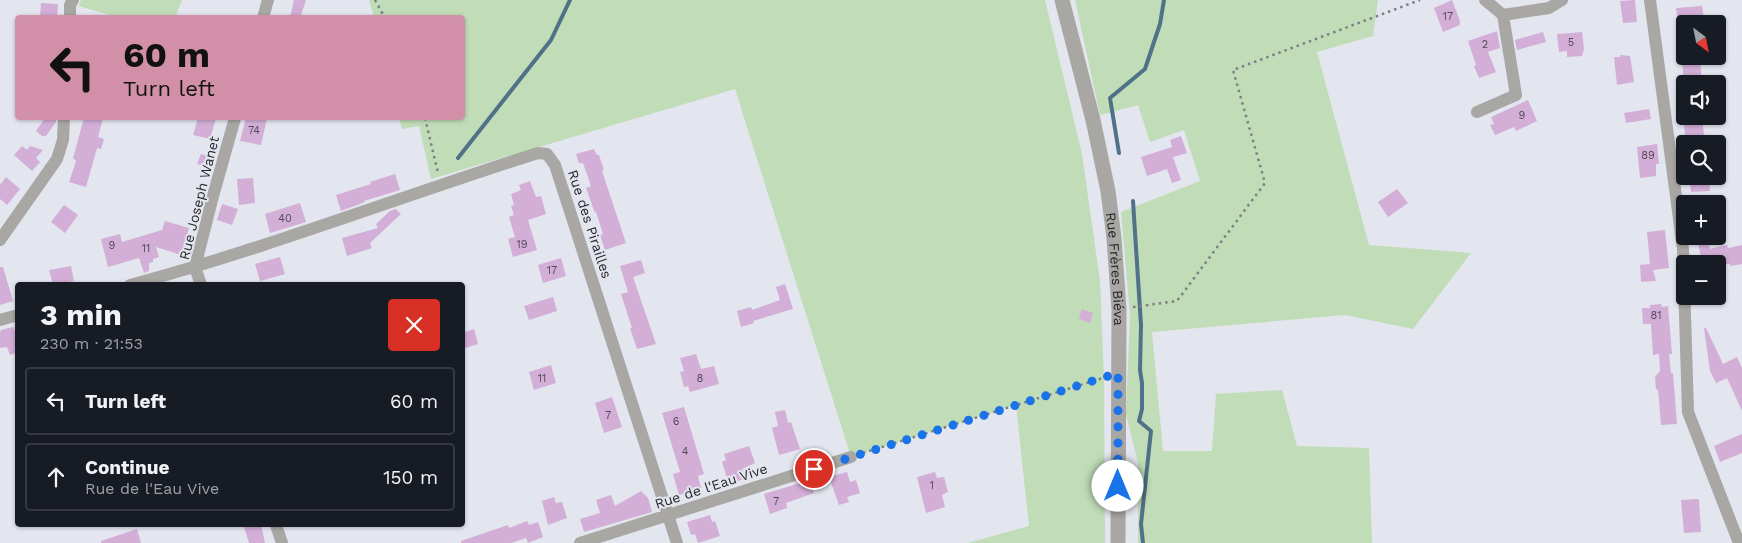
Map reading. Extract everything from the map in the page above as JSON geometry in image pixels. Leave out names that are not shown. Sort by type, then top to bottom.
[{"type":"street","points":[[70,15],[70,5],[73,0]]},
{"type":"street","points":[[264,15],[268,0]]},
{"type":"street","name":"Rue Frères Biéva","points":[[1062,0],[1093,120],[1108,191],[1114,238],[1119,309],[1118,543]]},
{"type":"street","points":[[1477,112],[1516,95],[1503,16],[1486,0]]},
{"type":"street","points":[[1503,16],[1548,8],[1562,0]]},
{"type":"street","points":[[1650,0],[1683,249],[1688,412],[1739,543]]},
{"type":"street","points":[[0,240],[57,159],[63,140],[64,120]]},
{"type":"street","name":"Rue Joseph Wanet","points":[[200,282],[195,267],[234,120]]},
{"type":"street","name":"Rue des Pirailles","points":[[141,282],[195,267],[538,153],[547,154],[555,165],[676,543]]},
{"type":"street","points":[[0,320],[15,317]]},
{"type":"street","name":"Rue de l'Eau Vive","points":[[580,543],[851,457]]},
{"type":"street","points":[[277,527],[282,543]]},
{"type":"path","points":[[376,0],[384,15]]},
{"type":"path","points":[[1136,306],[1177,301],[1264,184],[1234,70],[1420,0]]},
{"type":"path","points":[[425,120],[440,184]]},
{"type":"path","points":[[851,457],[1118,373]]},
{"type":"green space","points":[[81,0],[182,0],[176,15],[109,15],[79,6]]},
{"type":"green space","points":[[369,0],[1045,0],[1082,154],[1100,281],[1104,377],[1105,543],[968,543],[1029,526],[1016,405],[851,457],[735,89],[431,179],[419,126],[402,129],[400,120],[465,120],[465,15],[373,15]]},
{"type":"green space","points":[[1075,0],[1378,0],[1373,36],[1317,52],[1369,245],[1471,253],[1413,329],[1345,315],[1152,332],[1163,451],[1212,451],[1216,394],[1282,390],[1297,446],[1369,448],[1372,543],[1138,543],[1138,463],[1126,414],[1130,315],[1121,212],[1200,181],[1184,130],[1150,142],[1138,105],[1100,115]]},
{"type":"building","points":[[294,0],[306,0],[301,15],[291,15]]},
{"type":"building","points":[[1452,0],[1460,25],[1443,32],[1434,8]]},
{"type":"building","points":[[1635,0],[1637,22],[1623,23],[1620,1]]},
{"type":"building","points":[[41,3],[58,4],[57,15],[40,15]]},
{"type":"building","points":[[1702,6],[1703,15],[1677,15],[1676,8]]},
{"type":"building","points":[[1497,31],[1500,48],[1488,52],[1496,72],[1479,78],[1468,41]]},
{"type":"building","points":[[1543,32],[1546,42],[1517,50],[1515,40]]},
{"type":"building","points":[[1582,32],[1584,49],[1582,56],[1567,57],[1567,51],[1559,52],[1557,34]]},
{"type":"building","points":[[1620,55],[1630,56],[1634,82],[1617,85],[1614,57],[1620,57]]},
{"type":"building","points":[[1682,65],[1701,65],[1701,75],[1683,75]]},
{"type":"building","points":[[1528,100],[1537,121],[1516,131],[1514,127],[1495,135],[1490,125],[1494,124],[1491,117]]},
{"type":"building","points":[[1649,109],[1651,119],[1626,123],[1624,113]]},
{"type":"building","points":[[44,120],[56,120],[46,136],[42,136],[36,131]]},
{"type":"building","points":[[83,120],[102,120],[98,137],[104,139],[101,149],[97,148],[86,187],[69,182],[76,161],[73,158]]},
{"type":"building","points":[[197,120],[215,120],[210,139],[193,135]]},
{"type":"building","points":[[245,120],[267,120],[261,145],[240,141]]},
{"type":"building","points":[[1684,125],[1703,125],[1704,135],[1685,135]]},
{"type":"building","points":[[1181,136],[1187,153],[1173,157],[1181,180],[1172,183],[1167,169],[1147,176],[1141,157],[1172,147],[1170,140]]},
{"type":"building","points":[[1657,144],[1659,164],[1656,164],[1656,176],[1640,178],[1637,147]]},
{"type":"building","points":[[22,146],[27,150],[30,146],[43,150],[36,158],[40,162],[32,171],[14,155]]},
{"type":"building","points":[[594,149],[597,155],[599,155],[604,170],[602,171],[626,243],[605,250],[600,235],[603,234],[586,188],[591,186],[583,163],[579,163],[576,154]]},
{"type":"building","points":[[201,154],[215,158],[212,169],[197,164]]},
{"type":"building","points":[[395,174],[400,190],[364,201],[341,211],[336,195]]},
{"type":"building","points":[[6,177],[20,189],[7,205],[0,199],[0,185]]},
{"type":"building","points":[[253,178],[255,203],[239,205],[237,179]]},
{"type":"building","points":[[530,181],[536,197],[541,196],[546,214],[528,220],[537,250],[513,257],[508,239],[515,237],[509,217],[514,215],[511,206],[514,205],[511,194],[521,190],[519,185]]},
{"type":"building","points":[[1690,185],[1710,185],[1710,191],[1691,192]]},
{"type":"building","points":[[1397,189],[1408,203],[1388,217],[1378,202]]},
{"type":"building","points":[[300,203],[306,222],[270,233],[265,214]]},
{"type":"building","points":[[222,204],[238,209],[232,225],[217,220]]},
{"type":"building","points":[[64,205],[78,215],[65,233],[51,222]]},
{"type":"building","points":[[396,209],[401,214],[370,243],[372,248],[347,256],[342,238],[378,228],[376,224],[390,211]]},
{"type":"building","points":[[165,221],[189,228],[181,255],[156,247],[159,257],[149,263],[149,271],[144,273],[139,258],[108,267],[101,239],[120,234],[122,242],[162,230]]},
{"type":"building","points":[[1665,230],[1669,268],[1653,270],[1656,281],[1641,282],[1640,265],[1650,264],[1647,232]]},
{"type":"building","points":[[1699,245],[1709,245],[1710,249],[1727,245],[1728,248],[1742,245],[1742,264],[1730,266],[1730,264],[1726,264],[1726,255],[1700,255]]},
{"type":"building","points":[[280,257],[285,274],[260,281],[255,264]]},
{"type":"building","points":[[561,258],[566,276],[543,283],[538,265]]},
{"type":"building","points":[[641,260],[645,273],[633,277],[656,344],[637,349],[621,294],[628,292],[620,266]]},
{"type":"building","points":[[71,266],[74,281],[52,282],[49,270]]},
{"type":"building","points":[[0,267],[3,267],[13,301],[0,305]]},
{"type":"building","points":[[785,284],[793,309],[753,321],[754,323],[741,327],[737,311],[751,307],[752,310],[780,300],[776,287]]},
{"type":"building","points":[[553,297],[557,311],[529,320],[524,306]]},
{"type":"building","points":[[1661,304],[1662,307],[1668,306],[1672,354],[1669,354],[1671,373],[1673,373],[1677,424],[1661,425],[1655,377],[1660,371],[1659,354],[1653,355],[1651,324],[1643,324],[1642,308],[1650,308],[1650,305]]},
{"type":"building","points":[[1082,309],[1093,313],[1090,323],[1079,319]]},
{"type":"building","points":[[13,327],[15,331],[15,353],[10,355],[7,347],[0,348],[1,330]]},
{"type":"building","points":[[1704,328],[1706,328],[1723,364],[1737,357],[1742,368],[1742,411],[1727,378],[1716,383],[1710,371]]},
{"type":"building","points":[[474,329],[478,344],[465,348],[465,332]]},
{"type":"building","points":[[696,354],[701,369],[714,366],[719,384],[690,392],[688,386],[684,387],[680,372],[684,371],[680,358]]},
{"type":"building","points":[[551,365],[556,383],[534,390],[529,372]]},
{"type":"building","points":[[612,397],[622,427],[604,433],[595,403]]},
{"type":"building","points":[[684,407],[704,474],[698,476],[701,488],[679,495],[673,474],[680,472],[662,413]]},
{"type":"building","points":[[785,410],[788,423],[791,422],[800,449],[779,455],[772,428],[778,426],[775,412]]},
{"type":"building","points":[[1742,434],[1742,453],[1720,462],[1714,446]]},
{"type":"building","points":[[749,446],[755,463],[742,469],[744,479],[729,484],[722,462],[726,460],[724,454]]},
{"type":"building","points":[[847,472],[850,482],[856,480],[860,493],[847,497],[849,502],[839,505],[829,477]]},
{"type":"building","points":[[935,472],[937,478],[944,477],[948,492],[942,495],[945,507],[926,513],[917,477]]},
{"type":"building","points":[[810,480],[814,493],[786,503],[787,508],[770,514],[764,494]]},
{"type":"building","points":[[641,491],[648,498],[652,512],[584,532],[580,519],[600,513],[596,500],[611,495],[615,506]]},
{"type":"building","points":[[554,497],[556,503],[562,502],[567,518],[548,525],[542,501]]},
{"type":"building","points":[[1699,499],[1701,532],[1684,533],[1681,500]]},
{"type":"building","points":[[710,515],[712,522],[715,521],[720,536],[698,543],[695,534],[691,535],[687,522]]},
{"type":"building","points":[[527,521],[529,525],[538,522],[543,537],[528,543],[526,538],[511,543],[461,543],[461,541],[508,525],[509,528]]},
{"type":"building","points":[[244,527],[261,527],[265,543],[249,543]]},
{"type":"building","points":[[137,529],[141,543],[101,543],[101,541]]},
{"type":"waterway","points":[[458,158],[551,40],[570,0]]},
{"type":"waterway","points":[[1119,153],[1110,98],[1145,69],[1160,24],[1164,0]]},
{"type":"waterway","points":[[1133,201],[1141,325],[1140,370],[1142,409],[1139,421],[1151,431],[1141,524],[1143,543]]},
{"type":"route","points":[[814,469],[1118,373],[1118,486]]}]
